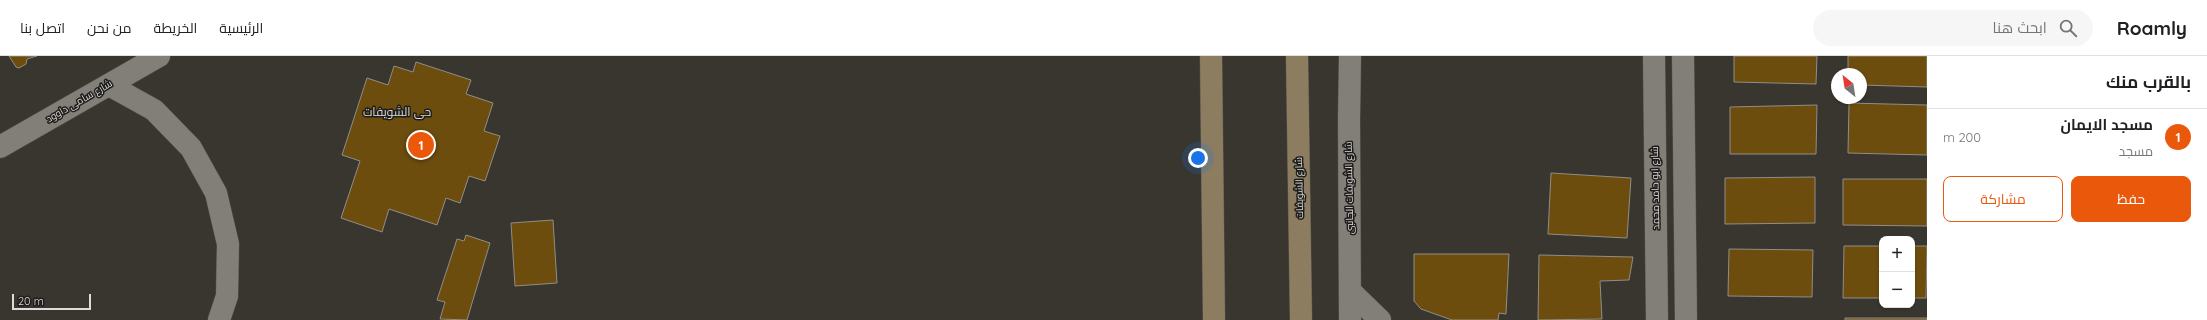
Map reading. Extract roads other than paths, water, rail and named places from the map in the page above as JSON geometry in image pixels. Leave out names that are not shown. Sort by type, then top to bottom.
[{"type":"main road","points":[[1210,56],[1214,320]]},
{"type":"main road","name":"شارع الشويفات","points":[[1297,56],[1301,320]]},
{"type":"street","name":"شارع سامى داوود","points":[[0,147],[159,56]]},
{"type":"street","name":"شارع الشويفات الجانبى","points":[[1350,56],[1348,119],[1350,320]]},
{"type":"street","name":"شارع ابو حامد محمد","points":[[1654,56],[1657,320]]},
{"type":"street","points":[[1683,56],[1686,320]]},
{"type":"street","points":[[109,85],[154,110],[191,148],[206,173],[216,193],[228,244],[227,296],[230,320]]},
{"type":"street","points":[[1350,291],[1380,320]]},
{"type":"street","points":[[219,320],[227,296]]},
{"type":"place","name":"مسجد الايمان","points":[[421,145]]},
{"type":"district","name":"حى الشويفات","points":[[397,111]]}]
